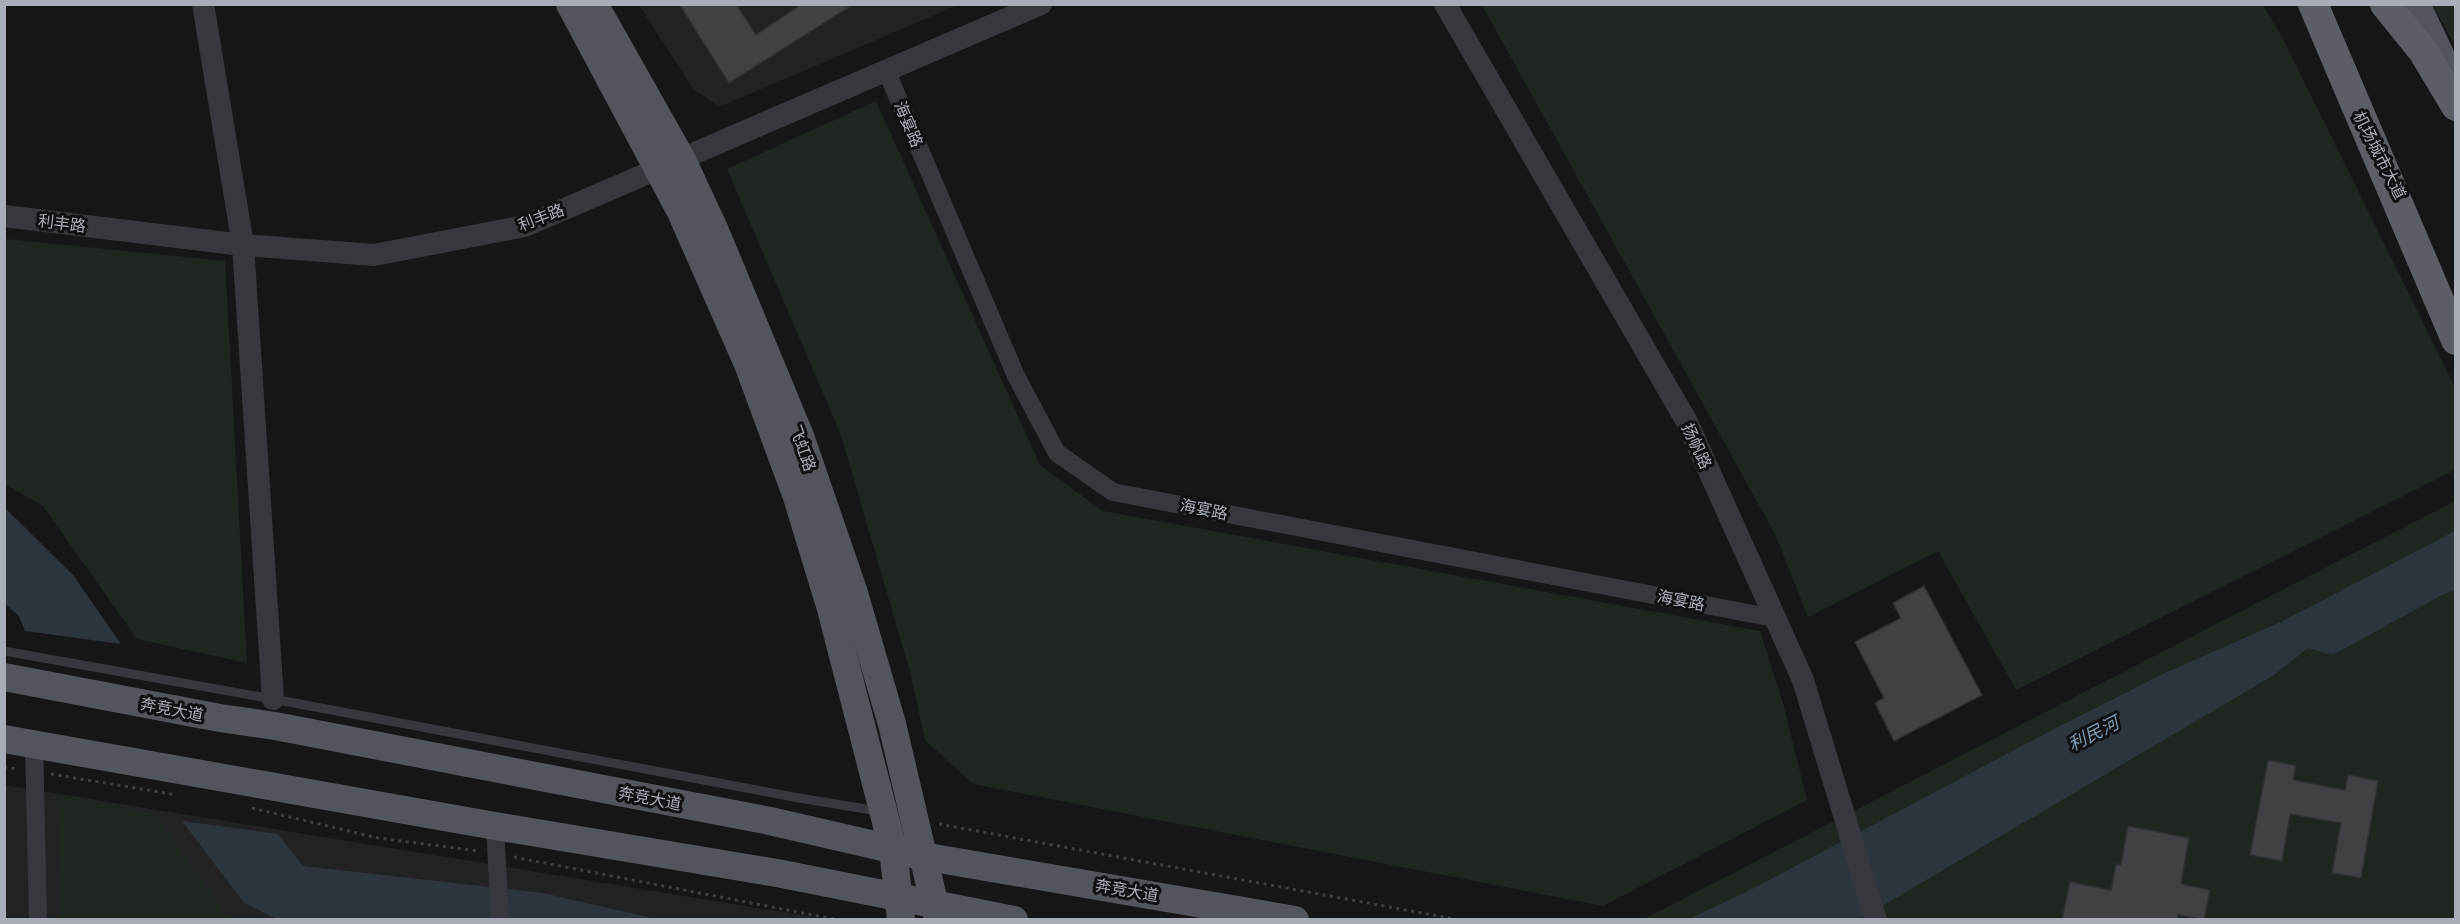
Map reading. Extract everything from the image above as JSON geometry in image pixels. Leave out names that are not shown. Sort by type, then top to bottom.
[{"type":"highway","points":[[2313,4],[2456,340]]},
{"type":"highway","points":[[2385,4],[2456,88]]},
{"type":"highway","points":[[2423,51],[2456,106]]},
{"type":"main road","name":"飞虹路","points":[[570,4],[670,164],[715,231],[800,435],[856,601],[892,724],[936,911]]},
{"type":"main road","name":"飞虹路","points":[[594,4],[670,164],[681,212],[748,364],[797,497],[831,609],[893,849],[900,908]]},
{"type":"main road","name":"机场城市大道","points":[[2302,4],[2456,305]]},
{"type":"main road","points":[[2416,4],[2456,88]]},
{"type":"main road","name":"奔竞大道","points":[[4,677],[770,821],[922,856],[1295,920]]},
{"type":"main road","points":[[4,739],[34,743],[496,840],[777,873],[900,908],[1014,920]]},
{"type":"street","points":[[203,4],[243,245],[273,699]]},
{"type":"street","name":"利丰路","points":[[4,216],[243,245],[374,255],[525,226],[1041,4]]},
{"type":"street","name":"扬帆路","points":[[1445,4],[1687,422],[1803,680],[1876,920]]},
{"type":"street","name":"海宴路","points":[[886,70],[1016,376],[1057,453],[1113,492],[1774,618]]},
{"type":"street","points":[[34,743],[38,920]]},
{"type":"street","points":[[496,840],[500,920]]},
{"type":"lane","points":[[4,651],[883,812]]},
{"type":"path","points":[[4,767],[184,796]]},
{"type":"path","points":[[241,806],[378,838],[496,840],[839,920]]},
{"type":"path","points":[[914,819],[1460,920]]},
{"type":"shaded area","points":[[639,5],[958,5],[719,107],[693,89]]},
{"type":"shaded area","points":[[1482,5],[2263,5],[2282,37],[2455,387],[2455,470],[2016,690],[1938,551],[1808,617],[1775,534]]},
{"type":"shaded area","points":[[2432,5],[2455,5],[2455,46]]},
{"type":"shaded area","points":[[876,101],[1040,465],[1103,511],[1760,631],[1783,703],[1807,800],[1603,906],[973,784],[925,740],[910,672],[841,435],[727,169]]},
{"type":"shaded area","points":[[5,239],[225,261],[247,663],[137,639],[43,506],[5,484]]},
{"type":"shaded area","points":[[2455,501],[2455,919],[1644,919]]},
{"type":"shaded area","points":[[4,785],[819,918],[822,919],[5,919]]},
{"type":"shaded area","points":[[57,793],[155,815],[229,919],[62,919]]},
{"type":"water","points":[[5,508],[73,575],[121,644],[25,631],[19,616],[5,604]]},
{"type":"water","name":"利民河","points":[[2455,531],[2455,590],[2333,655],[2308,648],[2274,675],[1860,919],[1687,920],[1752,889],[2054,729],[2165,673],[2283,621]]},
{"type":"water","points":[[182,821],[278,834],[303,866],[543,893],[656,919],[277,919],[244,903]]},
{"type":"building","points":[[679,4],[736,4],[756,35],[802,4],[854,4],[729,83]]},
{"type":"building","points":[[1924,586],[1982,695],[1894,741],[1875,703],[1884,698],[1855,642],[1901,618],[1893,603]]},
{"type":"building","points":[[2268,760],[2296,766],[2293,780],[2345,790],[2348,775],[2378,781],[2361,878],[2332,873],[2341,823],[2290,814],[2282,861],[2250,855]]},
{"type":"building","points":[[2128,826],[2189,838],[2181,884],[2210,890],[2204,920],[2178,915],[2177,920],[2062,920],[2070,882],[2111,890],[2116,864],[2121,865]]}]
